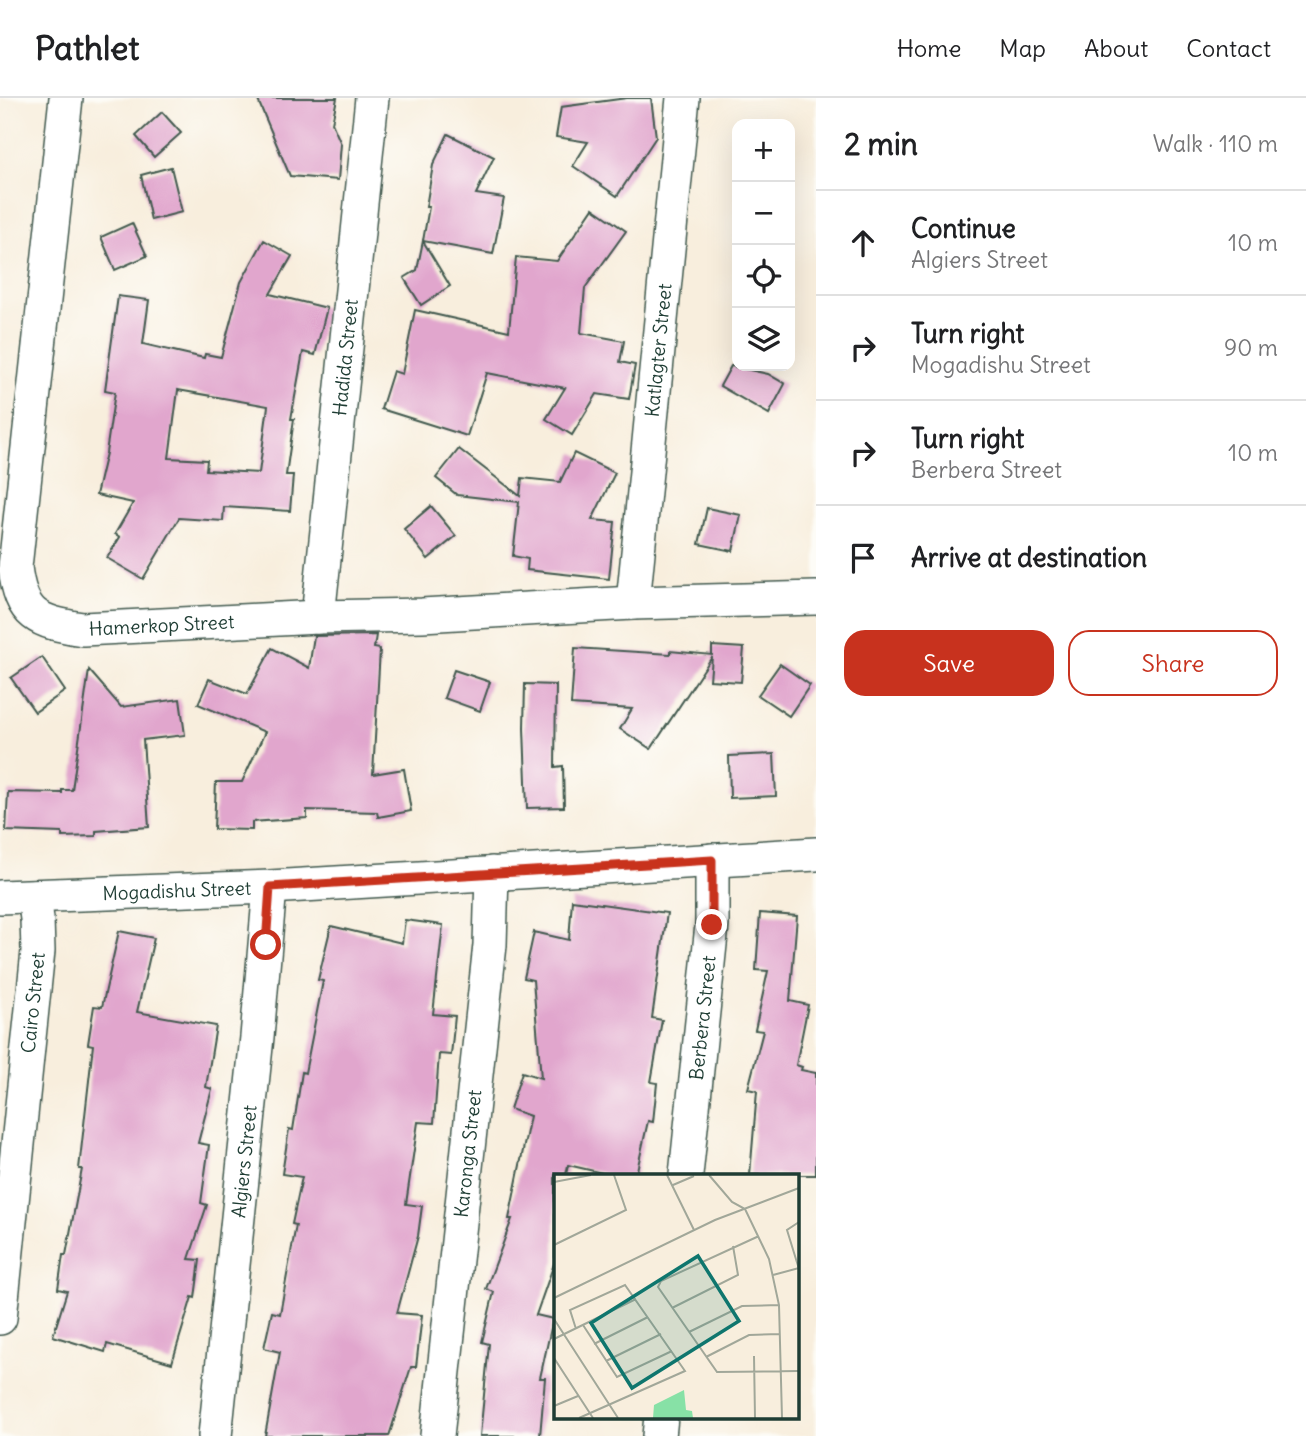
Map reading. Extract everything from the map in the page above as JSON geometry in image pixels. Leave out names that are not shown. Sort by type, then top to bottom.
[{"type":"street","name":"Hamerkop Street","points":[[65,98],[15,567],[17,586],[29,611],[53,625],[83,629],[633,603],[816,598]]},
{"type":"street","name":"Hadida Street","points":[[318,617],[372,98]]},
{"type":"street","name":"Katlagter Street","points":[[633,603],[683,98]]},
{"type":"street","name":"Mogadishu Street","points":[[0,897],[270,887],[816,854]]},
{"type":"street","name":"Berbera Street","points":[[686,1174],[712,925],[712,860]]},
{"type":"street","name":"Karonga Street","points":[[438,1436],[490,945],[492,873]]},
{"type":"street","name":"Algiers Street","points":[[215,1436],[270,887]]},
{"type":"street","name":"Cairo Street","points":[[0,1318],[38,951],[34,897]]},
{"type":"street","points":[[659,1436],[661,1418]]},
{"type":"building","points":[[257,98],[337,98],[332,123],[341,144],[338,180],[290,176]]},
{"type":"building","points":[[627,98],[651,98],[656,137],[617,196],[573,166],[588,142],[556,137],[561,107]]},
{"type":"building","points":[[162,112],[181,133],[154,157],[136,136]]},
{"type":"building","points":[[448,134],[494,157],[476,194],[504,198],[493,254],[423,241],[433,165]]},
{"type":"building","points":[[171,167],[182,212],[151,220],[141,175]]},
{"type":"building","points":[[593,208],[626,231],[585,288],[581,333],[624,341],[620,362],[635,365],[629,399],[597,394],[572,435],[546,419],[565,388],[487,373],[467,436],[381,409],[393,371],[402,374],[415,310],[509,331],[516,257],[557,261]]},
{"type":"building","points":[[132,223],[147,256],[115,270],[101,237]]},
{"type":"building","points":[[264,240],[292,256],[270,294],[327,308],[315,355],[303,352],[291,419],[294,419],[286,475],[293,475],[290,511],[224,507],[223,521],[179,518],[143,579],[107,558],[120,537],[115,534],[133,503],[96,495],[106,453],[115,392],[105,390],[118,296],[149,300],[143,344],[204,358],[205,354],[221,357],[241,282]],"holes":[[[178,390],[268,406],[259,473],[206,470],[207,460],[169,458]]]},
{"type":"building","points":[[423,241],[450,286],[421,305],[404,278],[417,270]]},
{"type":"building","points":[[731,366],[732,371],[768,374],[785,384],[769,414],[720,386]]},
{"type":"building","points":[[459,449],[520,496],[522,478],[560,482],[574,453],[615,473],[592,520],[615,522],[609,579],[527,570],[528,559],[513,556],[519,502],[457,495],[436,478]]},
{"type":"building","points":[[431,506],[456,536],[428,559],[404,529]]},
{"type":"building","points":[[707,508],[741,515],[733,551],[699,544]]},
{"type":"building","points":[[376,635],[374,648],[380,649],[373,774],[404,769],[411,811],[378,817],[377,812],[307,810],[307,818],[252,822],[252,830],[214,829],[216,782],[242,782],[265,732],[198,704],[209,679],[247,694],[272,648],[309,668],[314,636]]},
{"type":"building","points":[[712,646],[744,648],[741,682],[710,680],[712,657],[651,749],[620,729],[632,709],[571,705],[575,648],[712,655]]},
{"type":"building","points":[[42,657],[65,691],[35,712],[11,678]]},
{"type":"building","points":[[780,664],[810,685],[789,716],[758,695]]},
{"type":"building","points":[[89,670],[121,707],[180,699],[185,735],[143,740],[149,827],[96,831],[96,836],[62,837],[62,833],[6,831],[8,792],[62,793],[62,790],[72,790]]},
{"type":"building","points":[[454,670],[490,682],[480,711],[444,698]]},
{"type":"building","points":[[525,684],[556,685],[555,767],[563,766],[564,807],[527,808]]},
{"type":"building","points":[[774,754],[776,796],[730,798],[729,756]]},
{"type":"building","points":[[572,900],[667,913],[652,1018],[662,1020],[651,1082],[657,1083],[653,1122],[648,1121],[636,1174],[607,1174],[568,1165],[566,1174],[554,1174],[554,1264],[536,1315],[553,1319],[540,1378],[545,1378],[540,1436],[480,1436],[489,1344],[482,1342],[494,1292],[486,1289],[512,1219],[509,1219],[530,1116],[510,1109],[522,1072],[541,1078],[533,980],[524,978],[534,932],[569,940]]},
{"type":"building","points":[[760,913],[797,916],[790,1001],[808,1005],[796,1065],[802,1067],[801,1070],[816,1073],[816,1175],[750,1174],[757,1091],[748,1089],[763,1031],[755,1030],[768,971],[756,970]]},
{"type":"building","points":[[405,920],[443,925],[433,1014],[455,1016],[451,1055],[439,1054],[434,1123],[418,1122],[406,1204],[422,1206],[418,1236],[397,1313],[422,1315],[416,1367],[411,1367],[389,1436],[265,1436],[280,1352],[264,1348],[272,1312],[280,1314],[296,1225],[292,1224],[302,1177],[282,1174],[289,1129],[293,1130],[302,1072],[305,1073],[323,981],[318,980],[331,926],[402,943]]},
{"type":"building","points":[[119,931],[154,938],[137,1012],[216,1026],[206,1087],[212,1089],[198,1143],[209,1145],[201,1203],[207,1205],[189,1259],[200,1260],[195,1298],[192,1297],[172,1363],[107,1344],[105,1352],[53,1336],[67,1291],[58,1289],[82,1169],[79,1169],[93,1045],[88,1044],[94,1006],[102,1007]]},
{"type":"route","points":[[266,945],[270,887],[712,860],[712,925]]}]
